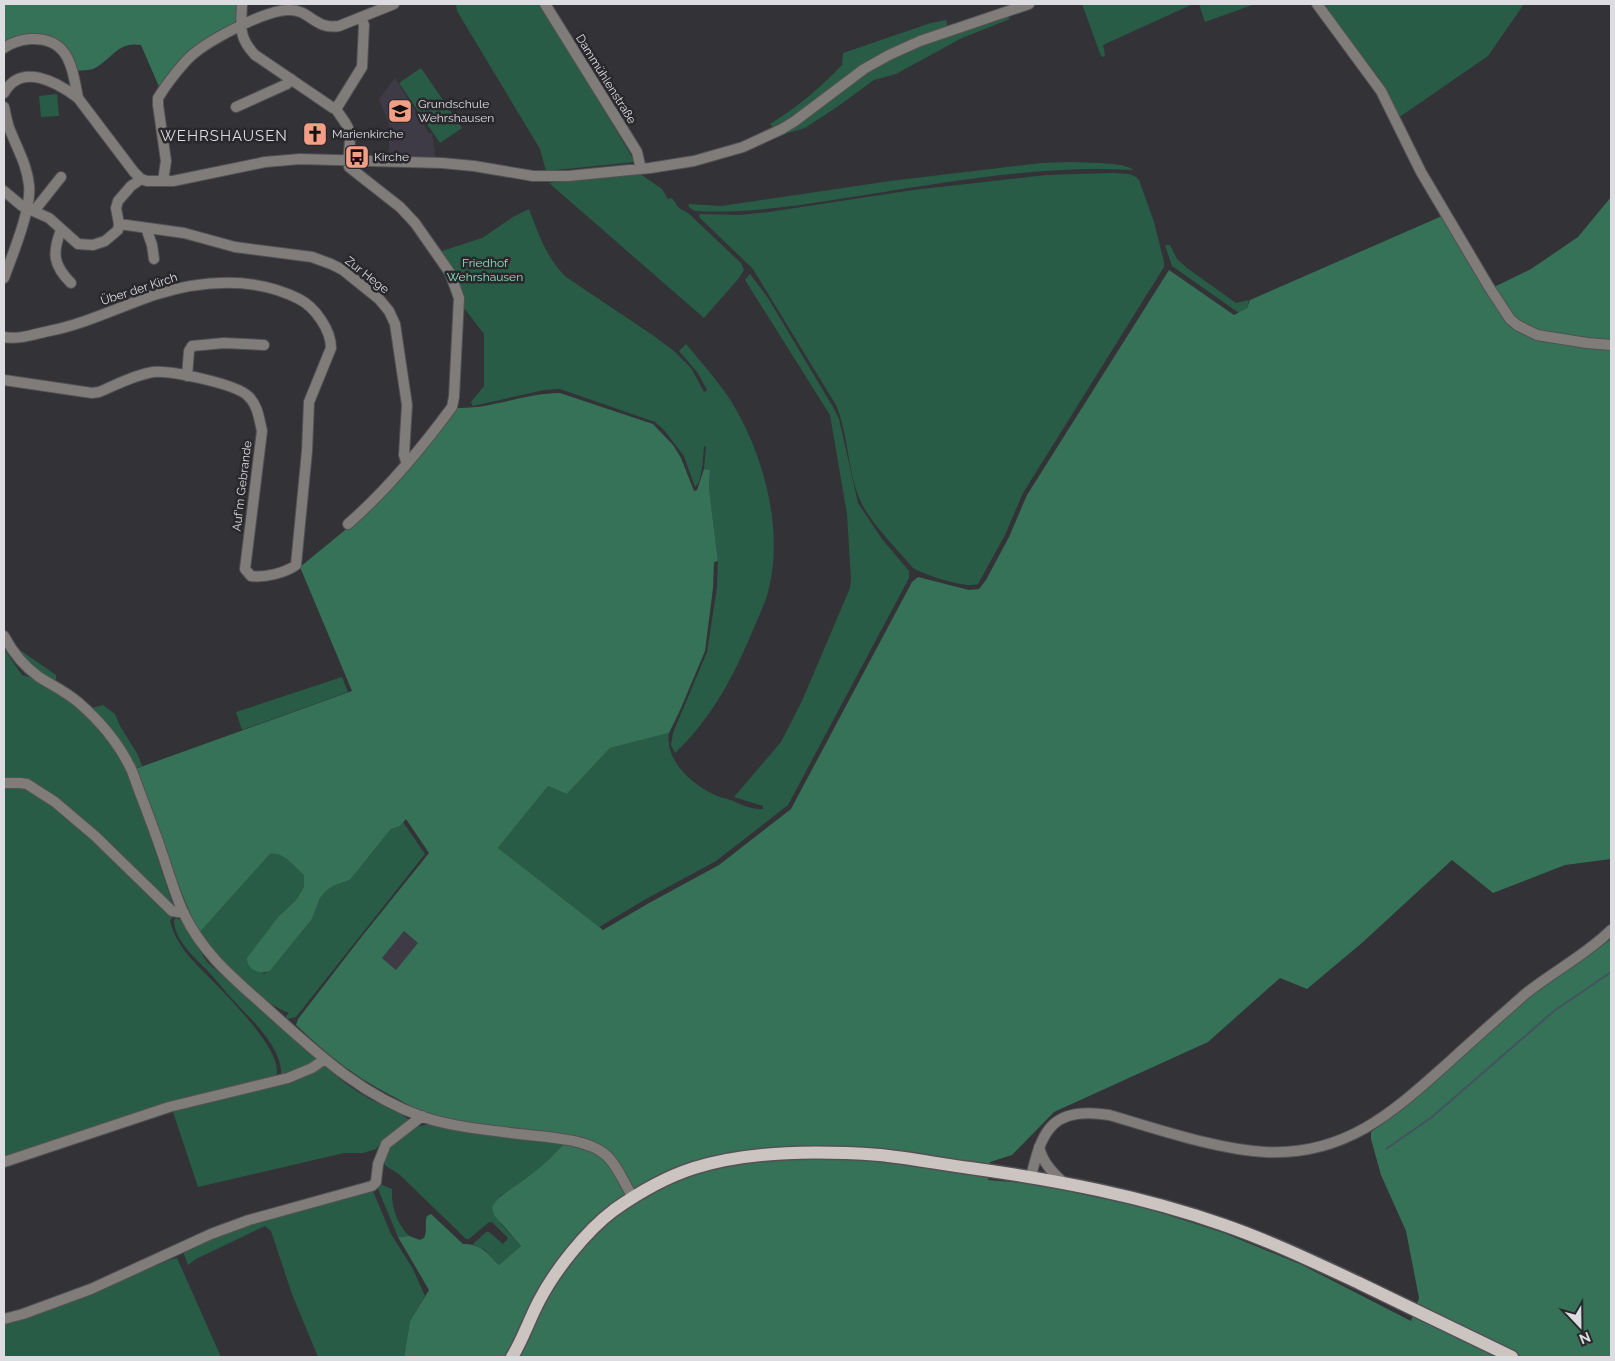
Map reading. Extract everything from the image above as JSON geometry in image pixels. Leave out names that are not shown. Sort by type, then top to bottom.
[{"type":"main road","points":[[512,1357],[519,1347],[539,1301],[555,1275],[589,1232],[611,1212],[633,1197],[693,1168],[772,1154],[835,1152],[880,1155],[1031,1177],[1140,1199],[1240,1231],[1291,1251],[1512,1357]]},
{"type":"street","points":[[242,4],[240,27],[245,44],[255,55],[336,109],[349,132],[349,167],[400,207],[414,223],[450,273],[459,298],[452,407],[376,500],[348,524]]},
{"type":"street","points":[[163,181],[166,160],[158,98],[186,60],[204,46],[268,14],[284,10],[298,12],[327,27],[339,26],[394,4]]},
{"type":"street","name":"Dammühlenstraße","points":[[545,4],[637,152],[641,169]]},
{"type":"street","points":[[4,93],[8,86],[18,78],[30,76],[48,80],[78,98],[141,179],[150,181],[185,179],[281,160],[442,163],[538,176],[590,175],[709,158],[759,141],[795,121],[864,69],[884,57],[920,40],[1029,4]]},
{"type":"street","points":[[1317,4],[1381,91],[1421,172],[1510,319],[1517,325],[1537,335],[1611,345]]},
{"type":"street","points":[[336,109],[362,67],[364,25],[361,17]]},
{"type":"street","points":[[4,48],[20,40],[42,39],[53,42],[61,49],[72,65],[78,98]]},
{"type":"street","points":[[236,107],[287,84],[291,79]]},
{"type":"street","points":[[4,107],[9,128]]},
{"type":"street","points":[[4,118],[28,176],[30,210]]},
{"type":"street","points":[[4,278],[30,210],[60,177]]},
{"type":"street","points":[[4,191],[30,210],[49,218],[78,244],[93,245],[105,241],[118,230],[119,224],[116,208],[118,201],[131,186],[141,179]]},
{"type":"street","name":"Zur Hege","points":[[119,224],[200,236],[235,246],[312,257],[337,266],[379,299],[389,311],[395,324],[406,405],[404,455],[407,464]]},
{"type":"street","points":[[146,228],[154,258]]},
{"type":"street","points":[[62,230],[55,244],[55,257],[62,273],[71,283]]},
{"type":"street","name":"Über der Kirch","points":[[4,337],[15,337],[61,329],[155,295],[216,282],[253,285],[273,289],[308,304],[324,325],[331,348],[310,402],[296,565]]},
{"type":"street","points":[[187,376],[189,351],[195,345],[224,343],[264,345]]},
{"type":"street","name":"Auf'm Gebrande","points":[[4,380],[92,393],[152,372],[170,372],[220,384],[248,396],[257,410],[262,431],[245,569],[251,576],[261,576],[290,569],[296,565]]},
{"type":"street","points":[[4,636],[19,658],[37,675],[76,701],[96,719],[121,751],[132,772],[184,913],[201,942],[218,964],[325,1059],[351,1080],[377,1097],[444,1123],[564,1140],[590,1147],[607,1156],[633,1197]]},
{"type":"street","points":[[4,783],[27,784],[50,798],[95,836],[172,911],[184,913]]},
{"type":"street","points":[[1031,1177],[1042,1137],[1059,1120],[1068,1115],[1086,1112],[1110,1115],[1236,1148],[1265,1152],[1305,1149],[1332,1143],[1367,1127],[1396,1108],[1524,995],[1597,943],[1611,930]]},
{"type":"street","points":[[4,1162],[169,1107],[288,1078],[312,1068],[325,1059]]},
{"type":"street","points":[[4,1319],[91,1289],[234,1225],[290,1207],[372,1186],[376,1182],[378,1164],[386,1144],[422,1116]]},
{"type":"street","points":[[1038,1146],[1042,1158],[1050,1170],[1064,1183]]},
{"type":"shaded area","name":"Grundschule Wehrshausen","points":[[395,78],[429,133],[432,133],[436,159],[389,156],[389,124],[379,99]]},
{"type":"shaded area","points":[[403,931],[419,943],[397,970],[381,958]]},
{"type":"green space","points":[[4,4],[240,4],[238,21],[160,89],[141,45],[133,44],[121,48],[95,68],[75,71],[59,43],[4,44]]},
{"type":"green space","points":[[456,4],[541,4],[635,162],[546,171],[540,149],[457,11]]},
{"type":"green space","points":[[1082,4],[1193,4],[1103,45],[1105,55],[1103,57]]},
{"type":"green space","points":[[1199,4],[1255,4],[1205,22]]},
{"type":"green space","points":[[1323,4],[1524,4],[1488,56],[1401,116],[1398,115],[1379,78]]},
{"type":"green space","points":[[1006,15],[1010,19],[962,38],[896,74],[874,80],[805,128],[779,134],[770,124],[799,104],[833,74],[842,65],[843,53],[931,23],[946,20],[950,33]]},
{"type":"green space","points":[[421,68],[462,128],[440,143],[399,83]]},
{"type":"green space","points":[[57,94],[59,116],[41,117],[39,96]]},
{"type":"green space","points":[[1042,163],[1114,164],[1129,167],[1133,170],[1066,170],[999,175],[759,210],[695,211],[688,204],[721,206],[890,181]]},
{"type":"green space","points":[[1112,173],[1130,175],[1137,177],[1139,180],[1154,222],[1164,267],[1023,493],[1005,535],[978,584],[964,585],[919,571],[913,568],[877,527],[865,510],[856,490],[836,405],[753,269],[699,217],[700,214],[739,215],[913,190],[1046,175]]},
{"type":"green space","points":[[640,174],[662,189],[668,199],[672,198],[679,208],[688,213],[741,263],[744,270],[739,278],[704,318],[549,183]]},
{"type":"green space","points":[[1611,197],[1611,859],[1565,865],[1493,893],[1452,860],[1363,942],[1307,989],[1280,978],[1208,1042],[1054,1112],[1012,1155],[990,1162],[988,1180],[1034,1184],[1142,1207],[1224,1233],[1302,1265],[1411,1321],[1419,1298],[1406,1231],[1381,1175],[1371,1139],[1371,1132],[1399,1112],[1527,999],[1611,939],[1611,1357],[404,1357],[410,1321],[429,1290],[398,1237],[409,1236],[420,1240],[424,1238],[426,1219],[431,1214],[463,1244],[480,1247],[499,1265],[521,1246],[494,1215],[492,1207],[501,1196],[547,1161],[569,1137],[478,1125],[422,1112],[356,1075],[320,1047],[296,1025],[298,1019],[359,940],[429,853],[406,819],[400,826],[391,829],[350,880],[333,886],[326,891],[320,898],[312,919],[270,971],[258,972],[249,966],[247,958],[279,916],[296,900],[304,887],[304,875],[284,857],[270,854],[200,932],[177,882],[135,769],[352,691],[300,567],[350,526],[457,408],[470,408],[534,395],[560,393],[653,424],[673,445],[681,458],[694,491],[697,490],[704,469],[710,470],[709,488],[718,561],[714,562],[713,588],[705,651],[669,733],[610,748],[567,794],[548,786],[498,848],[603,930],[719,865],[791,809],[912,582],[918,577],[969,590],[979,589],[986,580],[1009,537],[1027,495],[1169,270],[1234,315],[1247,308],[1250,300],[1442,216],[1488,290],[1531,269],[1578,237]],"holes":[[[404,931],[418,943],[396,970],[382,958]]]},
{"type":"green space","name":"Friedhof Wehrshausen","points":[[529,209],[548,254],[566,277],[675,352],[691,368],[704,392],[707,390],[698,373],[679,351],[686,344],[731,401],[743,423],[754,446],[769,497],[774,549],[772,575],[766,599],[749,641],[718,700],[705,719],[675,753],[671,745],[673,733],[707,652],[717,587],[718,561],[709,488],[710,470],[704,469],[706,447],[704,446],[699,482],[695,487],[684,456],[664,430],[655,422],[560,389],[544,390],[473,406],[471,402],[484,386],[484,334],[461,304],[439,252],[482,238],[513,217]]},
{"type":"green space","points":[[1165,245],[1170,245],[1177,259],[1187,268],[1236,303],[1249,300],[1247,308],[1239,313],[1172,266]]},
{"type":"green space","points":[[750,274],[768,298],[833,407],[839,419],[858,503],[882,539],[909,571],[909,578],[788,805],[716,861],[599,927],[498,848],[548,786],[567,794],[610,748],[669,733],[669,743],[675,761],[680,769],[695,783],[716,796],[747,807],[763,809],[763,806],[734,797],[781,742],[802,701],[850,588],[847,514],[830,415],[745,280]]},
{"type":"green space","points":[[4,649],[22,675],[32,678],[72,704],[93,723],[119,756],[133,787],[173,905],[174,916],[170,920],[177,938],[187,954],[244,1014],[259,1033],[271,1051],[277,1066],[275,1079],[4,1160]]},
{"type":"green space","points":[[20,650],[56,675],[56,681],[30,664]]},
{"type":"green space","points":[[342,677],[348,692],[242,730],[236,712]]},
{"type":"green space","points":[[103,705],[115,714],[120,726],[138,755],[142,766],[135,769],[92,708]]},
{"type":"green space","points":[[403,822],[425,854],[296,1017],[287,1019],[286,1016],[289,1013],[276,1007],[251,989],[217,955],[200,932],[270,854],[284,857],[304,875],[304,887],[296,900],[279,916],[263,974],[270,971],[312,919],[320,898],[326,891],[333,886],[350,880],[391,829],[400,826]]},
{"type":"green space","points":[[176,918],[181,920],[207,962],[318,1060],[281,1077],[281,1067],[273,1046],[185,947],[177,934],[174,920]]},
{"type":"green space","points":[[324,1063],[334,1074],[356,1091],[409,1120],[385,1138],[376,1149],[363,1153],[344,1153],[198,1187],[172,1109]]},
{"type":"green space","points":[[431,1124],[468,1133],[563,1144],[543,1166],[500,1196],[501,1224],[521,1246],[499,1265],[485,1250],[473,1244],[486,1232],[489,1232],[503,1244],[508,1238],[493,1223],[489,1222],[469,1239],[466,1239],[400,1175],[383,1162],[388,1148],[415,1127]]},
{"type":"green space","points":[[380,1184],[392,1189],[396,1215],[401,1226],[409,1236],[398,1237],[378,1189]]},
{"type":"green space","points":[[373,1191],[391,1234],[413,1269],[425,1296],[410,1321],[404,1357],[318,1357],[292,1294],[271,1231],[265,1226],[196,1259],[188,1265],[184,1254],[185,1251],[213,1236]]},
{"type":"green space","points":[[177,1258],[221,1357],[4,1357],[4,1323],[92,1292]]},
{"type":"waterway","points":[[1386,1149],[1432,1117],[1554,1011],[1611,972]]},
{"type":"place","name":"Grundschule Wehrshausen","points":[[400,111]]},
{"type":"place","name":"Marienkirche","points":[[315,134]]},
{"type":"place","name":"Kirche","points":[[357,157]]},
{"type":"district","name":"WEHRSHAUSEN","points":[[224,136]]}]
